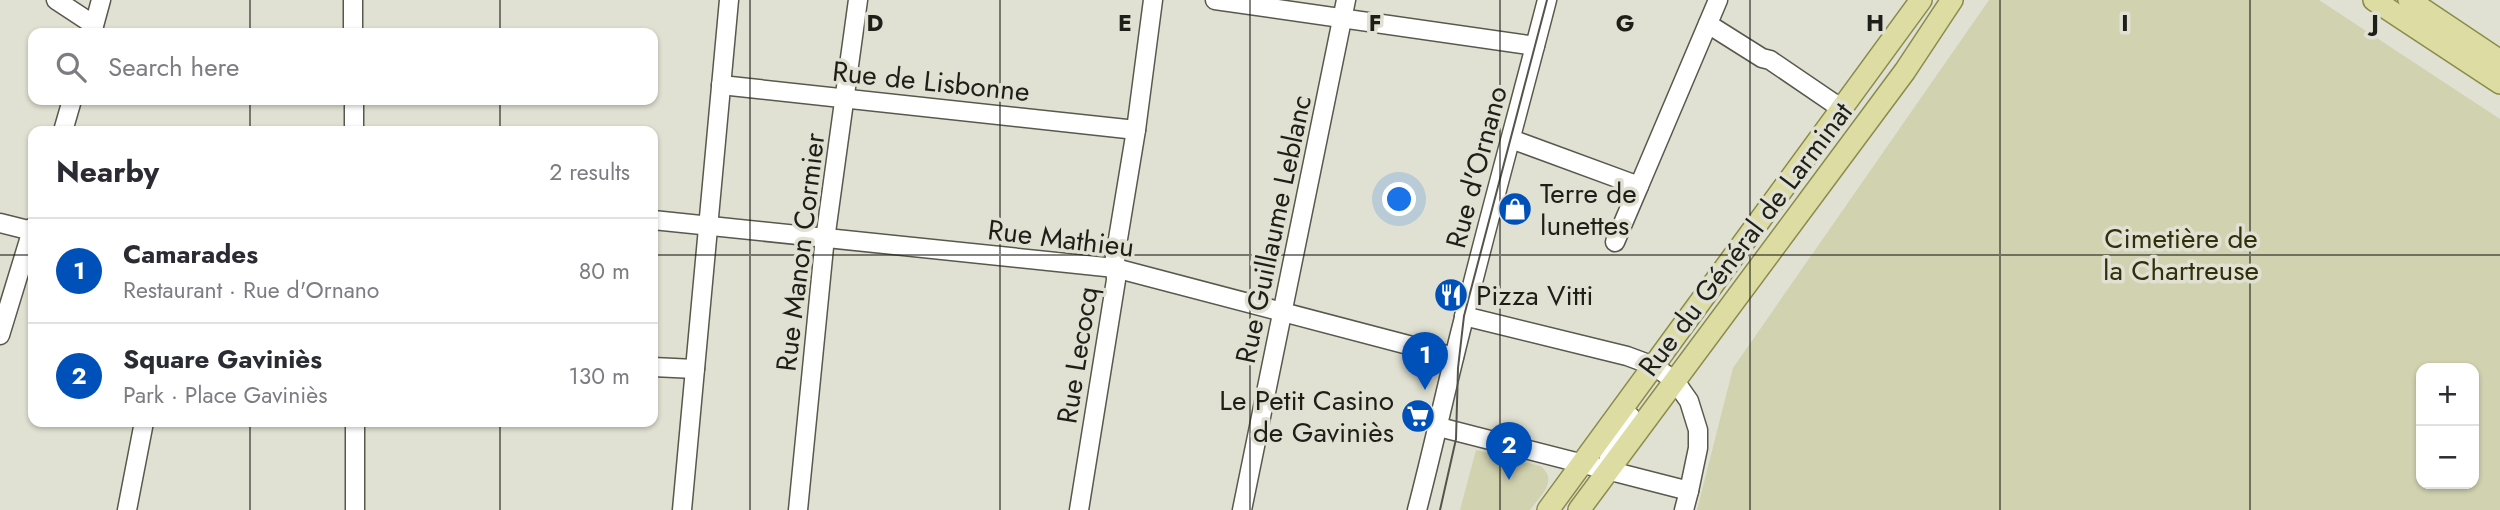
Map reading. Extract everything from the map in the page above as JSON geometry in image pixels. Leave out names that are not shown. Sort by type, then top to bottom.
[{"type":"main road","name":"Rue du Général de Larminat","points":[[1548,510],[1921,0]]},
{"type":"main road","name":"Rue du Général de Larminat","points":[[1579,510],[1897,82],[1952,0]]},
{"type":"main road","points":[[2374,0],[2500,83]]},
{"type":"main road","points":[[2409,0],[2500,61]]},
{"type":"street","points":[[56,0],[92,28]]},
{"type":"street","points":[[93,28],[101,0]]},
{"type":"street","points":[[353,0],[353,28]]},
{"type":"street","points":[[682,510],[729,0]]},
{"type":"street","name":"Rue Manon Cormier","points":[[798,510],[826,237],[858,0]]},
{"type":"street","name":"Rue Lecocq","points":[[1079,510],[1116,280],[1115,257],[1136,130],[1153,0]]},
{"type":"street","points":[[1215,0],[1535,46]]},
{"type":"street","name":"Rue Guillaume Leblanc","points":[[1242,510],[1346,0]]},
{"type":"street","name":"Rue d'Ornano","points":[[1417,510],[1464,316],[1548,0]]},
{"type":"street","points":[[1615,242],[1718,0]]},
{"type":"street","points":[[1708,24],[1762,58],[1770,60],[1842,109]]},
{"type":"street","name":"Rue de Lisbonne","points":[[721,85],[1136,130]]},
{"type":"street","points":[[64,126],[71,105]]},
{"type":"street","points":[[354,105],[354,126]]},
{"type":"street","points":[[1511,139],[1639,186]]},
{"type":"street","name":"Rue Mathieu","points":[[658,220],[1115,268],[1454,357]]},
{"type":"street","points":[[0,223],[28,228]]},
{"type":"street","points":[[0,335],[28,245]]},
{"type":"street","points":[[1464,316],[1614,353],[1654,366],[1675,381],[1689,401],[1698,430],[1698,448],[1684,510]]},
{"type":"street","points":[[1606,471],[1617,434],[1640,402],[1654,366]]},
{"type":"street","points":[[658,367],[695,369]]},
{"type":"street","points":[[127,510],[143,427]]},
{"type":"street","points":[[355,427],[355,510]]},
{"type":"street","points":[[1439,428],[1689,491]]},
{"type":"green space","name":"Cimetière de la Chartreuse","points":[[1989,0],[2319,0],[2500,119],[2500,510],[1697,510],[1733,368]]},
{"type":"green space","points":[[1476,450],[1540,466],[1546,471],[1546,488],[1530,510],[1460,510]]},
{"type":"tram line","points":[[1440,510],[1456,439],[1458,368],[1464,316],[1547,0]]},
{"type":"place","name":"Terre de lunettes","points":[[1515,209]]},
{"type":"place","name":"Pizza Vitti","points":[[1451,295]]},
{"type":"place","name":"Camarades","points":[[1425,390]]},
{"type":"place","name":"Le Petit Casino de Gaviniès","points":[[1418,416]]},
{"type":"place","name":"Square Gaviniès","points":[[1509,480]]}]
